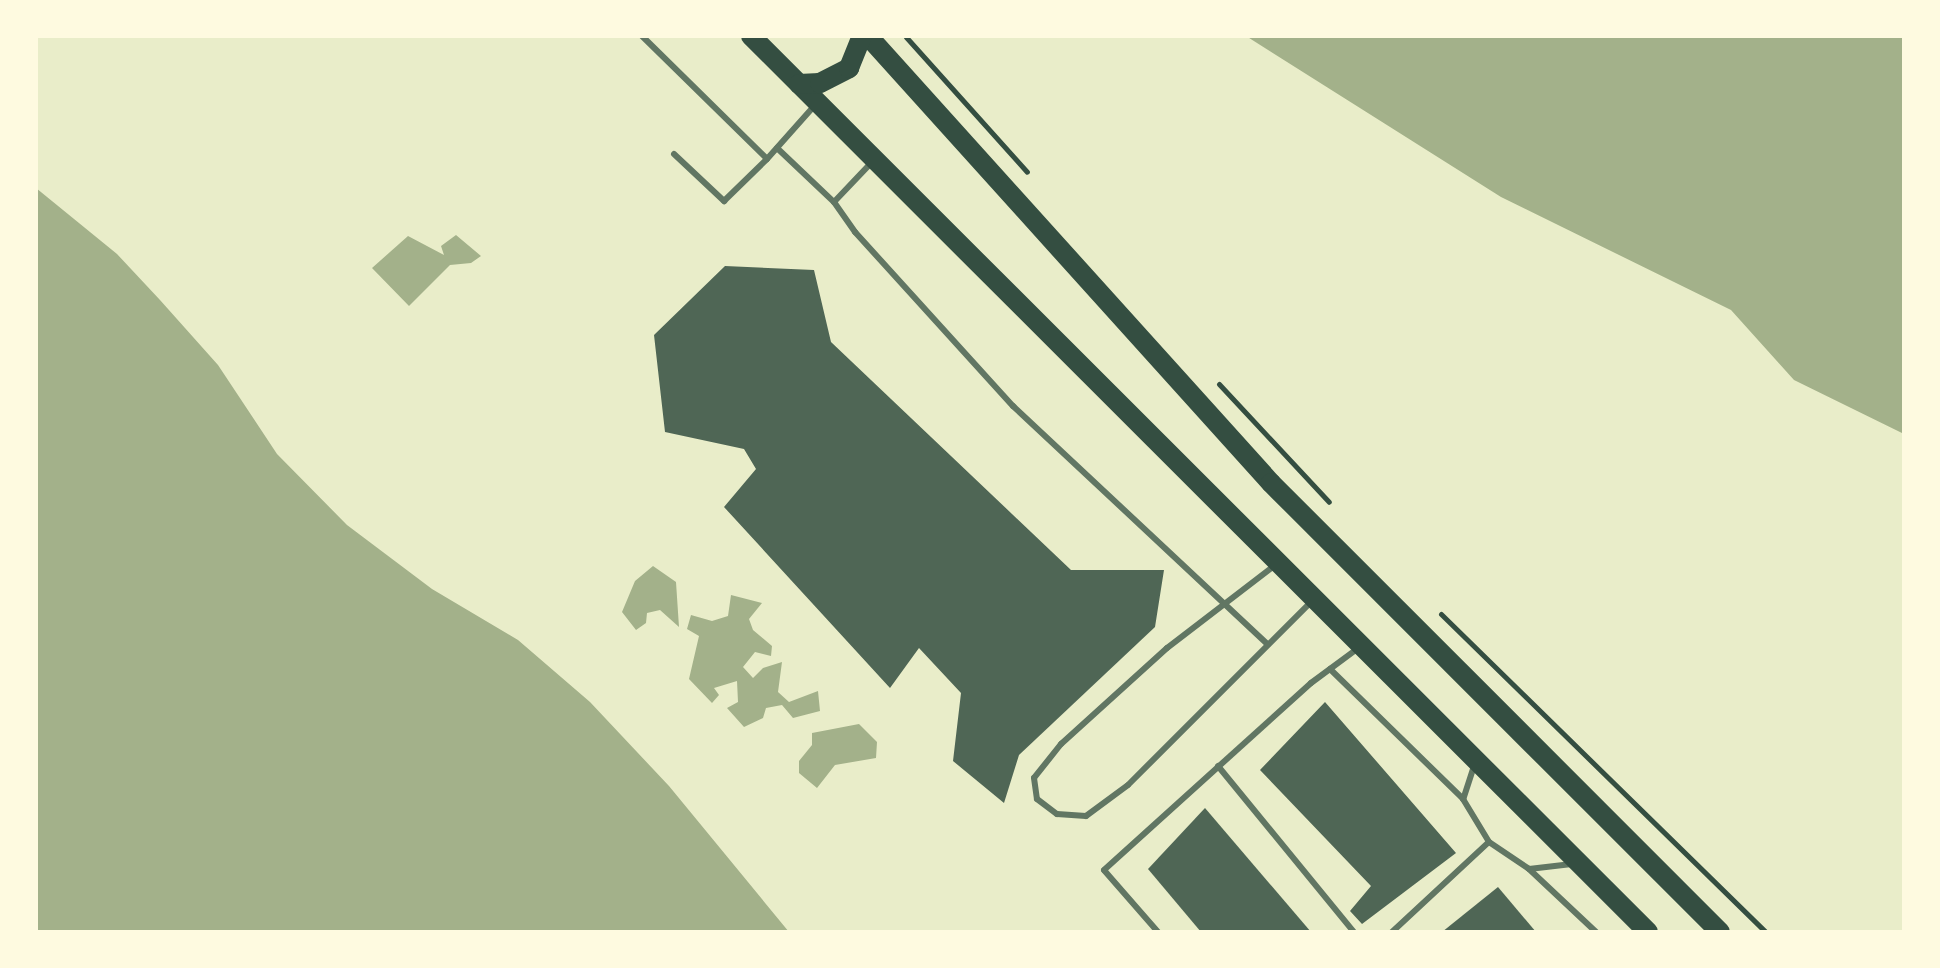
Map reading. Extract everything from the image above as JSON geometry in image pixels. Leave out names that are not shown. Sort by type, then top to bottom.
[{"type":"main road","points":[[751,36],[1280,561],[1648,932]]},
{"type":"main road","points":[[799,84],[820,83],[849,68],[862,36]]},
{"type":"main road","points":[[868,36],[1271,483],[1720,932]]},
{"type":"lane","points":[[642,36],[767,159]]},
{"type":"lane","points":[[674,154],[724,201],[818,102]]},
{"type":"lane","points":[[777,148],[834,202],[855,232],[1013,406],[1268,645]]},
{"type":"lane","points":[[834,202],[875,159]]},
{"type":"lane","points":[[1280,561],[1167,648],[1061,744],[1034,778],[1037,799],[1057,814],[1086,816],[1128,785],[1316,597]]},
{"type":"lane","points":[[1158,932],[1104,870],[1330,669],[1364,645]]},
{"type":"lane","points":[[1330,669],[1463,799],[1489,842],[1529,869],[1596,932]]},
{"type":"lane","points":[[1463,799],[1476,758]]},
{"type":"lane","points":[[1218,766],[1354,932]]},
{"type":"lane","points":[[1392,932],[1489,842]]},
{"type":"lane","points":[[1529,869],[1580,863]]},
{"type":"path","points":[[905,36],[1034,179]]},
{"type":"path","points":[[1213,377],[1331,505]]},
{"type":"path","points":[[1431,604],[1766,932]]},
{"type":"shaded area","points":[[1246,36],[1904,36],[1904,434],[1794,380],[1731,310],[1501,197]]},
{"type":"shaded area","points":[[36,188],[117,254],[160,300],[218,365],[277,454],[347,525],[432,589],[518,640],[590,702],[669,786],[789,932],[36,932]]},
{"type":"shaded area","points":[[456,235],[481,256],[471,263],[450,265],[409,306],[372,268],[408,236],[444,255],[441,246]]},
{"type":"shaded area","points":[[653,566],[676,582],[679,627],[660,610],[647,613],[646,623],[636,630],[622,612],[635,581]]},
{"type":"shaded area","points":[[731,595],[762,603],[749,619],[753,630],[772,646],[771,656],[755,652],[743,667],[753,678],[763,668],[782,662],[778,692],[789,702],[818,691],[820,711],[793,718],[782,705],[766,708],[763,718],[744,727],[727,708],[738,702],[737,681],[714,688],[719,695],[712,703],[689,679],[699,636],[687,629],[691,615],[712,621],[728,616]]},
{"type":"shaded area","points":[[859,724],[877,742],[876,758],[835,765],[817,788],[799,773],[799,761],[812,745],[812,733]]},
{"type":"building","points":[[725,266],[814,270],[831,342],[1071,570],[1164,570],[1155,627],[1019,755],[1004,803],[953,761],[961,693],[919,648],[890,688],[724,507],[756,469],[744,449],[665,432],[654,335]]},
{"type":"building","points":[[1325,702],[1456,853],[1362,924],[1350,911],[1371,886],[1260,770]]},
{"type":"building","points":[[1205,808],[1311,932],[1201,932],[1148,869]]},
{"type":"building","points":[[1498,887],[1536,932],[1442,932]]}]
